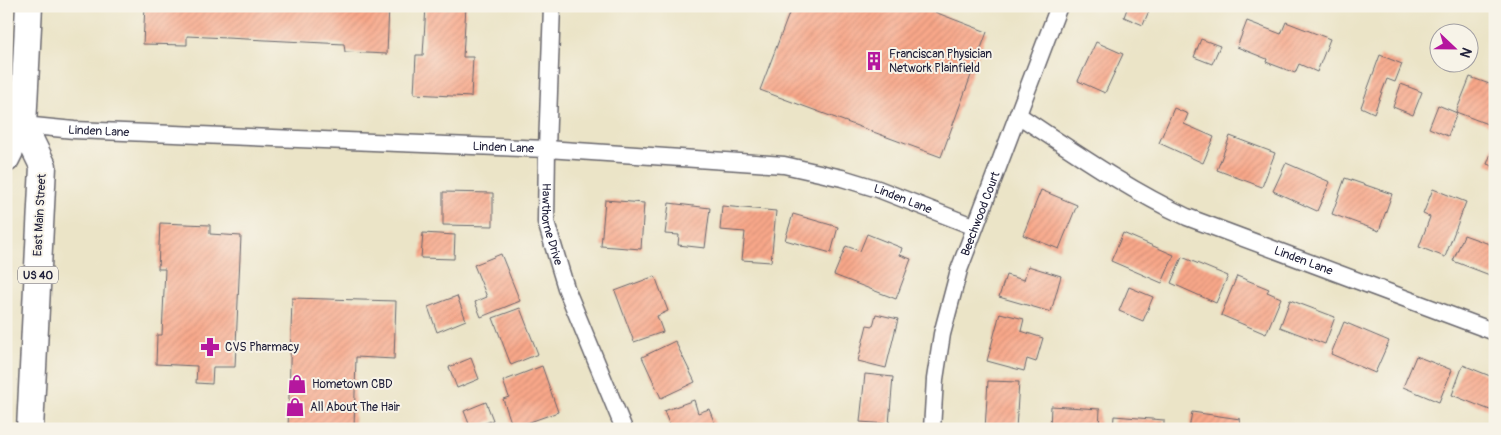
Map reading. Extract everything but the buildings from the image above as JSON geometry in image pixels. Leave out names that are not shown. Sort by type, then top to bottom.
[{"type":"main road","name":"East Main Street","points":[[6,159],[23,126],[29,6]]},
{"type":"main road","name":"East Main Street","points":[[23,126],[43,166],[30,429]]},
{"type":"street","name":"Hawthorne Drive","points":[[552,6],[546,149],[546,222],[566,288],[624,429]]},
{"type":"street","name":"Beechwood Court","points":[[932,429],[935,379],[942,334],[959,270],[1059,6]]},
{"type":"street","name":"Linden Lane","points":[[1018,115],[1134,190],[1187,217],[1495,332]]},
{"type":"street","name":"Linden Lane","points":[[23,126],[74,130],[546,149],[784,165],[869,186],[975,227]]},
{"type":"place","name":"Franciscan Physician Network Plainfield","points":[[874,61]]},
{"type":"place","name":"CVS Pharmacy","points":[[210,347]]},
{"type":"place","name":"Hometown CBD","points":[[297,384]]},
{"type":"place","name":"All About The Hair","points":[[295,407]]}]
